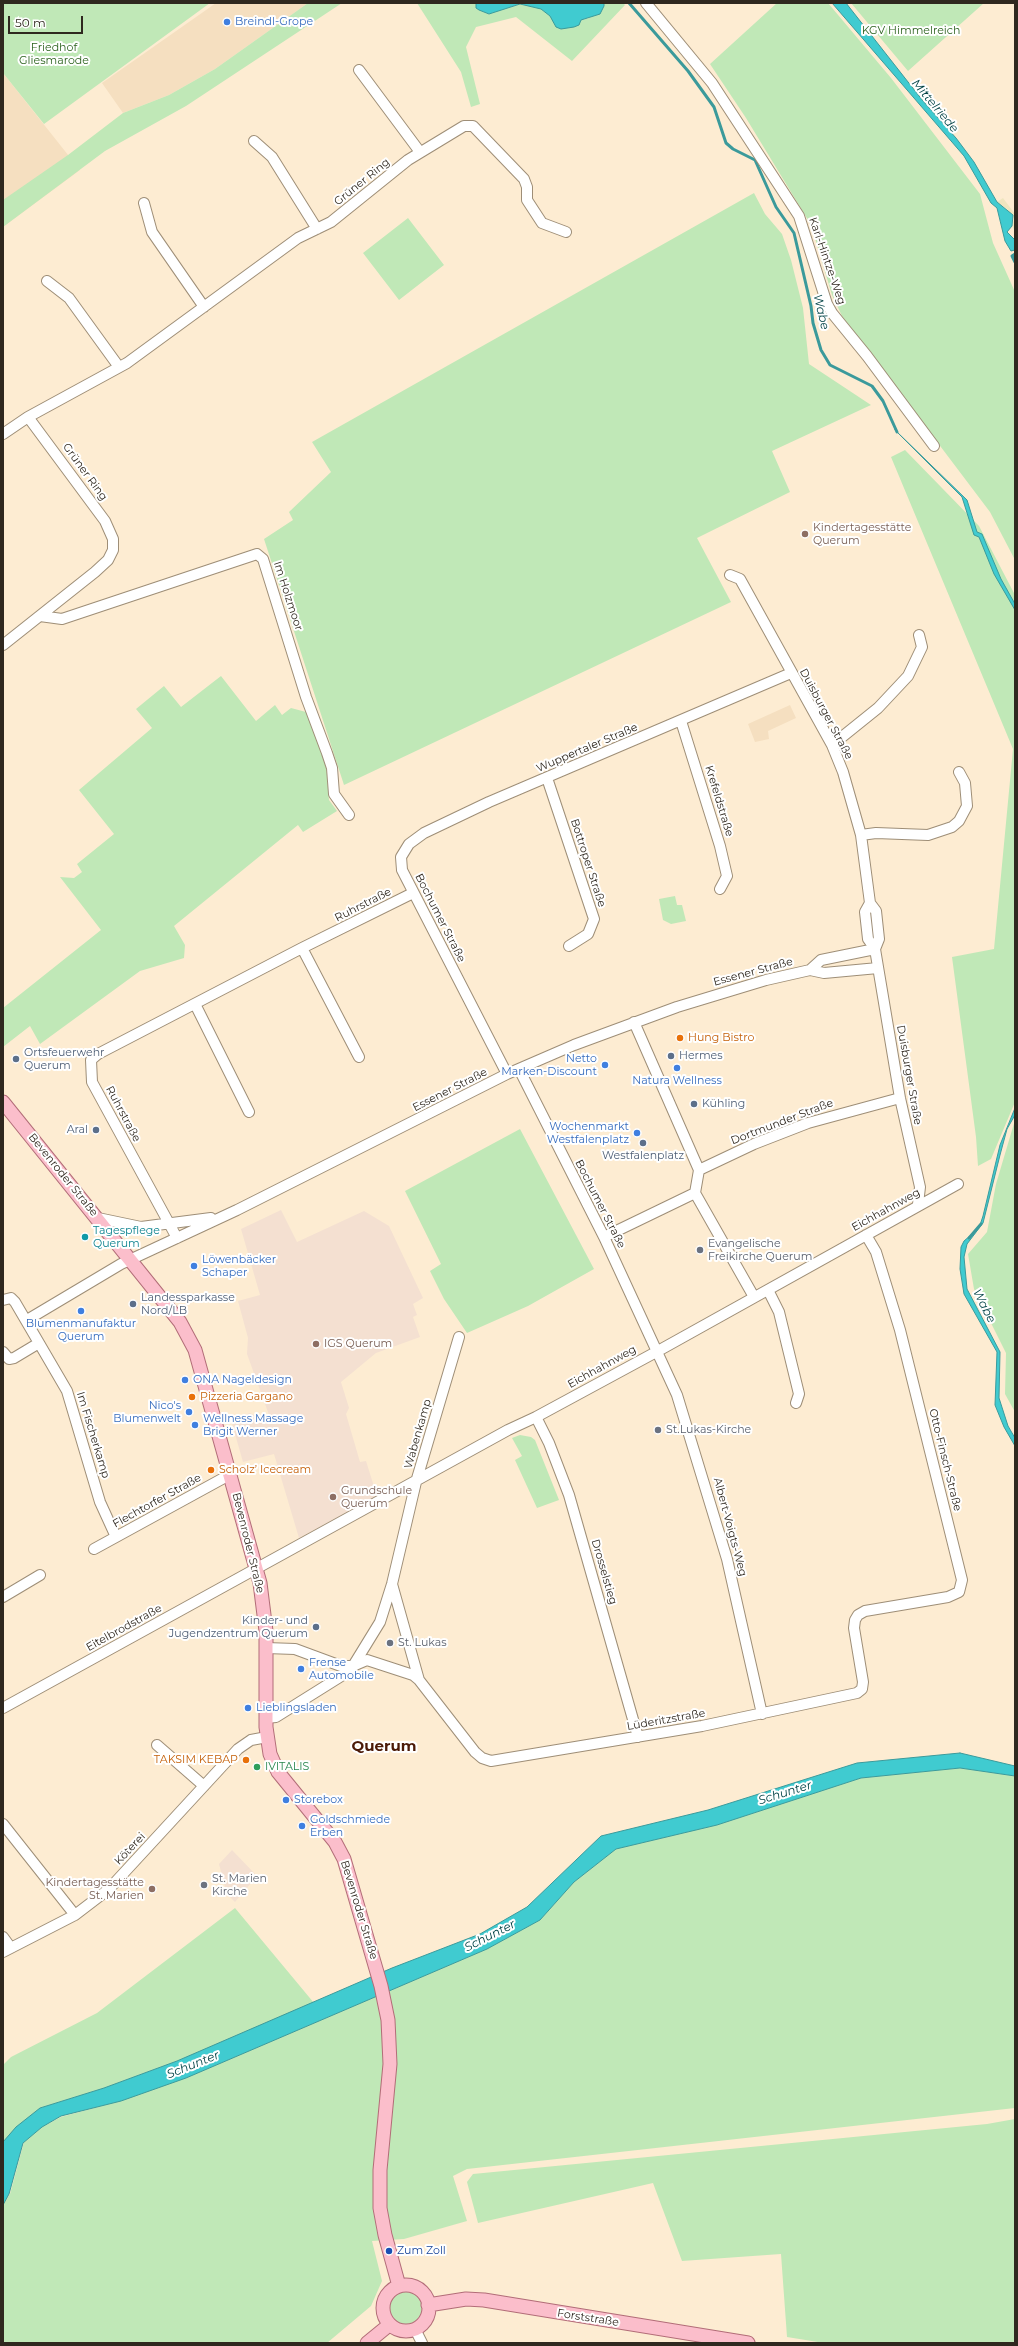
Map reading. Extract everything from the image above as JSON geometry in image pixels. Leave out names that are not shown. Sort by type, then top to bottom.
[{"type":"main road","name":"Bevenroder Straße","points":[[3,1102],[98,1218],[180,1322],[191,1340],[231,1474],[257,1569],[264,1615],[266,1648],[266,1718],[270,1754],[278,1772],[335,1842],[344,1859],[378,1970],[384,1998],[390,2044],[387,2107],[379,2190],[384,2235],[399,2286]]},
{"type":"main road","points":[[399,2286],[408,2286],[418,2289],[425,2296],[428,2305],[427,2317],[416,2329],[402,2331],[389,2325],[383,2315],[383,2303],[388,2293],[399,2286]]},
{"type":"main road","name":"Forststraße","points":[[428,2305],[466,2299],[484,2300],[748,2343]]},
{"type":"main road","points":[[367,2343],[389,2325]]},
{"type":"street","name":"Karl-Hintze-Weg","points":[[646,3],[712,83],[799,216],[827,304],[832,313],[867,356],[934,446]]},
{"type":"street","points":[[359,70],[420,152]]},
{"type":"street","name":"Grüner Ring","points":[[40,616],[108,560],[113,550],[113,539],[105,521],[28,417],[119,368],[298,238],[331,222],[420,152],[464,126],[473,126],[524,179],[527,187],[527,200],[542,223],[566,232]]},
{"type":"street","points":[[254,141],[272,157],[317,229]]},
{"type":"street","points":[[144,203],[152,232],[204,307]]},
{"type":"street","points":[[47,281],[69,298],[119,368]]},
{"type":"street","points":[[3,434],[28,417]]},
{"type":"street","name":"Im Holzmoor","points":[[40,616],[62,619],[258,554],[263,558],[306,697],[332,768],[334,794],[349,815]]},
{"type":"street","name":"Duisburger Straße","points":[[730,576],[740,579],[832,745],[843,772],[861,835],[870,903],[876,911],[880,939],[875,949],[900,1098],[920,1187],[918,1204]]},
{"type":"street","points":[[3,645],[40,616]]},
{"type":"street","points":[[832,745],[878,708],[908,676],[922,647],[919,635]]},
{"type":"street","name":"Wuppertaler Straße","points":[[401,857],[409,844],[424,833],[484,804],[791,673]]},
{"type":"street","name":"Krefeldstraße","points":[[681,721],[727,876],[720,889]]},
{"type":"street","points":[[861,835],[876,833],[928,835],[952,826],[959,821],[967,806],[964,783],[959,772]]},
{"type":"street","name":"Bottroper Straße","points":[[547,778],[594,919],[588,934],[569,946]]},
{"type":"street","name":"Bochumer Straße","points":[[401,857],[402,870],[413,893],[507,1074]]},
{"type":"street","name":"Ruhrstraße","points":[[177,1238],[92,1082],[90,1068],[92,1060],[98,1054],[302,948],[413,893]]},
{"type":"street","points":[[302,948],[359,1057]]},
{"type":"street","name":"Essener Straße","points":[[810,970],[821,960],[875,949]]},
{"type":"street","name":"Essener Straße","points":[[131,1260],[223,1217],[507,1074],[634,1022],[722,992],[810,970],[824,973],[878,968]]},
{"type":"street","points":[[195,1004],[249,1112]]},
{"type":"street","points":[[634,1022],[699,1170],[695,1193],[754,1297]]},
{"type":"street","name":"Bochumer Straße","points":[[519,1069],[604,1237],[658,1351]]},
{"type":"street","name":"Dortmunder Straße","points":[[699,1170],[754,1144],[808,1123],[900,1098]]},
{"type":"street","name":"Eichhahnweg","points":[[257,1569],[508,1430],[536,1417],[658,1351],[866,1235],[918,1204],[958,1184]]},
{"type":"street","points":[[604,1237],[695,1193]]},
{"type":"street","name":"Essener Straße","points":[[98,1218],[141,1228],[223,1217]]},
{"type":"street","name":"Otto-Finsch-Straße","points":[[862,1689],[864,1682],[854,1628],[855,1620],[858,1615],[865,1611],[948,1597],[959,1592],[962,1580],[900,1330],[876,1252],[866,1235]]},
{"type":"street","points":[[26,1320],[131,1260]]},
{"type":"street","points":[[768,1290],[779,1312],[799,1394],[796,1403]]},
{"type":"street","name":"Im Fischerkamp","points":[[3,1300],[11,1298],[26,1320],[67,1391],[100,1502],[116,1537]]},
{"type":"street","name":"Wabenkamp","points":[[353,1666],[380,1622],[392,1584],[416,1482],[459,1337]]},
{"type":"street","points":[[3,1352],[8,1359],[14,1358],[39,1343]]},
{"type":"street","name":"Albert-Voigts-Weg","points":[[658,1351],[678,1395],[714,1510],[738,1604],[762,1714]]},
{"type":"street","name":"Drosselstieg","points":[[536,1417],[549,1443],[569,1495],[638,1737]]},
{"type":"street","name":"Flechtorfer Straße","points":[[94,1549],[231,1474]]},
{"type":"street","name":"Eitelbrodstraße","points":[[3,1708],[257,1569]]},
{"type":"street","points":[[3,1597],[40,1575]]},
{"type":"street","points":[[392,1584],[419,1680]]},
{"type":"street","points":[[266,1648],[295,1649],[341,1666],[353,1666]]},
{"type":"street","points":[[266,1718],[276,1717],[343,1675],[353,1666],[367,1660],[413,1675],[419,1680]]},
{"type":"street","name":"Lüderitzstraße","points":[[419,1680],[475,1752],[487,1760],[498,1761],[762,1714],[848,1696],[862,1689]]},
{"type":"street","name":"Köterei","points":[[7,1950],[76,1915],[109,1889],[244,1744],[258,1738],[267,1737]]},
{"type":"street","points":[[157,1745],[204,1786]]},
{"type":"street","points":[[3,1824],[76,1915]]},
{"type":"street","points":[[3,1937],[7,1950]]},
{"type":"street","points":[[416,2329],[422,2343]]},
{"type":"shaded area","points":[[216,3],[308,3],[215,69],[169,95],[123,113],[102,83]]},
{"type":"shaded area","points":[[3,73],[80,170],[3,227]]},
{"type":"shaded area","points":[[790,705],[796,718],[768,731],[769,739],[755,742],[748,724]]},
{"type":"shaded area","points":[[281,1210],[297,1242],[364,1211],[389,1226],[423,1298],[413,1304],[417,1315],[413,1317],[420,1337],[376,1353],[341,1382],[349,1408],[346,1414],[360,1462],[366,1461],[377,1496],[299,1538],[274,1454],[243,1462],[231,1420],[250,1413],[260,1418],[269,1415],[247,1354],[248,1338],[238,1301],[260,1295],[241,1229]]},
{"type":"shaded area","points":[[232,1850],[257,1876],[235,1902],[227,1894],[219,1864]]},
{"type":"green space","name":"Friedhof Gliesmarode","points":[[3,3],[210,3],[44,124],[3,73]]},
{"type":"green space","points":[[308,3],[342,3],[186,106],[105,151],[3,227],[3,200],[68,155],[123,113],[169,95],[215,69]]},
{"type":"green space","points":[[417,3],[476,3],[476,8],[489,14],[520,4],[541,9],[550,16],[581,20],[589,18],[604,7],[604,3],[623,3],[625,5],[572,61],[516,17],[476,27],[466,47],[480,104],[471,107],[461,72]]},
{"type":"green space","points":[[777,3],[828,3],[891,78],[980,194],[993,243],[1015,292],[1015,560],[990,512],[842,316],[832,295],[811,225],[746,118],[710,64]]},
{"type":"green space","name":"KGV Himmelreich","points":[[851,3],[984,3],[908,71]]},
{"type":"green space","points":[[754,193],[765,214],[782,234],[791,260],[803,308],[809,364],[871,405],[772,451],[790,492],[697,538],[731,602],[344,785],[264,539],[293,520],[289,512],[331,472],[312,442]]},
{"type":"green space","points":[[408,218],[444,265],[399,300],[363,253]]},
{"type":"green space","points":[[905,450],[979,526],[1015,595],[1015,1102],[991,1159],[978,1166],[976,1137],[952,957],[994,949],[1013,749],[891,457]]},
{"type":"green space","points":[[221,676],[256,721],[275,705],[282,715],[291,708],[306,712],[326,762],[329,800],[337,811],[303,832],[298,825],[174,926],[185,945],[184,958],[140,971],[40,1044],[30,1026],[3,1047],[3,1008],[101,930],[60,877],[74,878],[82,872],[77,864],[114,834],[79,790],[152,728],[136,709],[164,686],[181,707]]},
{"type":"green space","points":[[675,896],[677,905],[682,905],[686,921],[671,924],[663,920],[659,899]]},
{"type":"green space","points":[[1015,1120],[1015,1412],[1005,1394],[1006,1353],[974,1289],[968,1254],[987,1232],[996,1184]]},
{"type":"green space","points":[[520,1129],[594,1269],[528,1306],[467,1333],[444,1299],[430,1271],[441,1264],[405,1191]]},
{"type":"green space","points":[[520,1435],[531,1437],[535,1440],[559,1500],[537,1508],[515,1460],[522,1456],[512,1438]]},
{"type":"green space","points":[[960,1768],[1015,1776],[1015,2108],[467,2169],[453,2176],[467,2221],[404,2239],[372,2241],[382,2281],[371,2306],[327,2343],[3,2343],[3,2205],[10,2194],[24,2142],[42,2127],[61,2117],[120,2101],[186,2078],[487,1949],[540,1920],[574,1882],[616,1849],[717,1825],[861,1778]]},
{"type":"green space","points":[[235,1908],[314,2003],[177,2061],[104,2088],[40,2108],[3,2144],[3,2065],[11,2057],[97,2013]]},
{"type":"green space","points":[[1015,2119],[1015,2343],[824,2343],[787,2337],[781,2254],[682,2261],[653,2183],[478,2223],[467,2182],[473,2174],[987,2124]]},
{"type":"green space","points":[[403,2292],[409,2292],[419,2299],[422,2308],[421,2314],[415,2321],[409,2324],[403,2324],[393,2317],[390,2311],[390,2305],[397,2295]]},
{"type":"sand","points":[[1003,198],[1015,214],[1015,231],[1012,226],[1014,219],[1007,209],[997,202]]},
{"type":"water","points":[[476,3],[604,3],[604,6],[600,14],[581,20],[579,25],[574,27],[561,29],[556,27],[550,16],[541,9],[520,4],[489,14],[476,8]]},
{"type":"water","points":[[832,3],[846,3],[923,101],[956,138],[974,162],[997,202],[1013,215],[1012,226],[1007,232],[1015,240],[1015,250],[1011,251],[1005,241],[997,208],[991,203],[964,156]]},
{"type":"water","points":[[895,430],[967,500],[977,532],[982,534],[1001,579],[1015,604],[1015,610],[994,574],[979,537],[974,535],[962,497]]},
{"type":"water","points":[[1015,1108],[1015,1115],[1007,1129],[983,1223],[967,1244],[964,1257],[967,1289],[1000,1352],[999,1398],[1008,1426],[1015,1438],[1015,1446],[1004,1427],[995,1405],[997,1352],[964,1294],[960,1269],[961,1247],[964,1241],[979,1228],[1000,1145]]},
{"type":"water","name":"Schunter","points":[[960,1753],[1015,1766],[1015,1776],[960,1768],[861,1778],[717,1825],[616,1849],[574,1882],[540,1920],[487,1949],[186,2078],[121,2101],[61,2116],[42,2127],[23,2143],[9,2194],[3,2205],[3,2142],[16,2127],[40,2108],[104,2088],[177,2061],[392,1968],[480,1934],[527,1907],[601,1836],[708,1810],[857,1763]]},
{"type":"waterway","name":"Wabe","points":[[629,3],[688,71],[714,107],[726,143],[733,149],[755,160],[776,207],[794,233],[811,306],[813,323],[821,350],[830,365],[872,386],[883,401],[897,432]]},
{"type":"waterway","name":"Mittelriede","points":[[1015,254],[1012,256],[1015,262]]},
{"type":"waterway","name":"Wabe","points":[[969,1238],[981,1224]]},
{"type":"place","name":"Breindl-Grope","points":[[227,22]]},
{"type":"place","name":"Kindertagesstätte Querum","points":[[805,534]]},
{"type":"place","name":"Hung Bistro","points":[[680,1038]]},
{"type":"place","name":"Hermes","points":[[671,1056]]},
{"type":"place","name":"Ortsfeuerwehr Querum","points":[[16,1059]]},
{"type":"place","name":"Netto Marken-Discount","points":[[605,1065]]},
{"type":"place","name":"Natura Wellness","points":[[677,1068]]},
{"type":"place","name":"Kühling","points":[[694,1104]]},
{"type":"place","name":"Aral","points":[[96,1130]]},
{"type":"place","name":"Wochenmarkt Westfalenplatz","points":[[637,1133]]},
{"type":"place","name":"Westfalenplatz","points":[[643,1143]]},
{"type":"place","name":"Tagespflege Querum","points":[[85,1237]]},
{"type":"place","name":"Evangelische Freikirche Querum","points":[[700,1250]]},
{"type":"place","name":"Löwenbäcker Schaper","points":[[194,1266]]},
{"type":"place","name":"Landessparkasse Nord/LB","points":[[133,1304]]},
{"type":"place","name":"Blumenmanufaktur Querum","points":[[81,1311]]},
{"type":"place","name":"IGS Querum","points":[[316,1344]]},
{"type":"place","name":"ONA Nageldesign","points":[[185,1380]]},
{"type":"place","name":"Pizzeria Gargano","points":[[192,1397]]},
{"type":"place","name":"Nico's Blumenwelt","points":[[189,1412]]},
{"type":"place","name":"Wellness Massage Brigit Werner","points":[[195,1425]]},
{"type":"place","name":"St.Lukas-Kirche","points":[[658,1430]]},
{"type":"place","name":"Scholz’ Icecream","points":[[211,1470]]},
{"type":"place","name":"Grundschule Querum","points":[[333,1497]]},
{"type":"place","name":"Kinder- und Jugendzentrum Querum","points":[[316,1627]]},
{"type":"place","name":"St. Lukas","points":[[390,1643]]},
{"type":"place","name":"Frense Automobile","points":[[301,1669]]},
{"type":"place","name":"Lieblingsladen","points":[[248,1708]]},
{"type":"place","name":"TAKSIM KEBAP","points":[[246,1760]]},
{"type":"place","name":"IVITALIS","points":[[257,1767]]},
{"type":"place","name":"Storebox","points":[[286,1800]]},
{"type":"place","name":"Goldschmiede Erben","points":[[302,1826]]},
{"type":"place","name":"St. Marien Kirche","points":[[204,1885]]},
{"type":"place","name":"Kindertagesstätte St. Marien","points":[[152,1889]]},
{"type":"place","name":"Zum Zoll","points":[[389,2251]]},
{"type":"district","name":"Querum","points":[[384,1747]]}]
